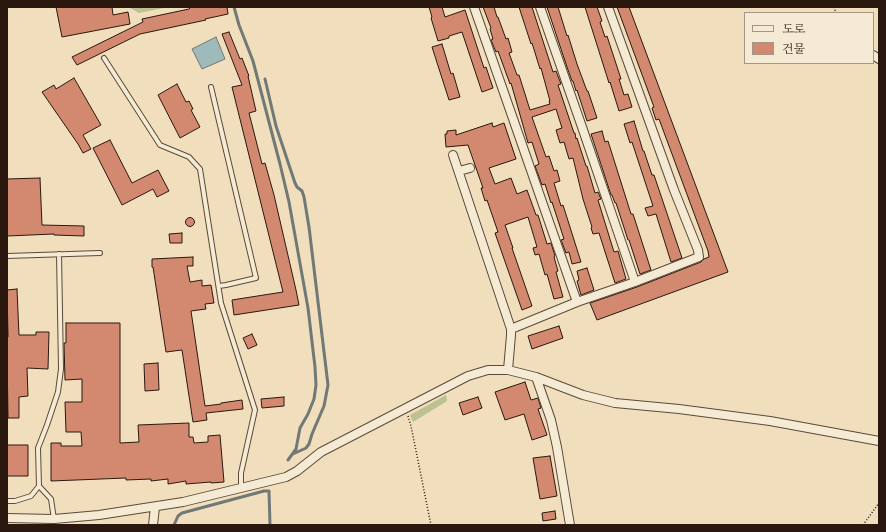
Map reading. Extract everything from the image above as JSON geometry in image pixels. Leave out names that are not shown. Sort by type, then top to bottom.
[{"type":"street","points":[[474,7],[577,302]]},
{"type":"street","points":[[540,7],[635,282]]},
{"type":"street","points":[[511,329],[577,302],[635,282],[699,257],[698,250],[674,190],[608,7]]},
{"type":"street","points":[[453,155],[511,329],[508,370]]},
{"type":"street","points":[[459,171],[470,168]]},
{"type":"street","points":[[7,518],[54,519],[99,515],[155,507],[241,489],[286,477],[297,471],[322,452],[405,408],[468,376],[488,370],[508,370],[536,377],[583,395],[615,403],[679,409],[770,421],[879,441]]},
{"type":"street","points":[[536,377],[551,420],[570,525]]},
{"type":"street","points":[[153,525],[155,507]]},
{"type":"lane","points":[[104,58],[160,145],[189,157],[200,169],[222,303],[255,410],[240,473],[241,489]]},
{"type":"lane","points":[[211,87],[256,278],[219,286]]},
{"type":"lane","points":[[7,256],[100,253]]},
{"type":"lane","points":[[7,501],[14,501],[31,496],[39,486],[38,448],[58,392],[61,369],[59,254]]},
{"type":"lane","points":[[39,486],[51,499],[54,519]]},
{"type":"path","points":[[405,408],[411,426],[431,525]]},
{"type":"path","points":[[863,525],[879,503]]},
{"type":"green space","points":[[128,7],[169,7],[139,13]]},
{"type":"green space","points":[[446,395],[447,401],[413,422],[410,415]]},
{"type":"water","points":[[216,37],[225,59],[202,69],[192,49]]},
{"type":"building","points":[[56,7],[112,7],[113,15],[128,12],[130,24],[62,37]]},
{"type":"building","points":[[191,7],[227,7],[228,14],[140,34],[77,65],[72,57],[143,22],[142,19],[189,9]]},
{"type":"building","points":[[429,7],[442,7],[445,17],[465,10],[484,68],[486,67],[493,88],[482,92],[462,32],[438,41]]},
{"type":"building","points":[[483,7],[494,7],[506,39],[508,38],[512,52],[509,53],[517,75],[519,75],[530,110],[550,104],[541,68],[540,69],[519,7],[532,7],[553,72],[556,71],[561,84],[558,85],[595,193],[598,192],[601,199],[598,200],[614,252],[618,251],[626,279],[615,283],[599,233],[593,234],[573,158],[569,159],[564,142],[560,143],[556,130],[562,128],[556,109],[532,117],[546,157],[549,156],[554,171],[557,170],[560,181],[554,183],[561,206],[563,205],[581,262],[572,264],[569,252],[566,253],[561,240],[564,239],[552,202],[551,203],[545,184],[542,185],[535,166],[539,164],[532,142],[528,143],[511,83],[510,84],[498,51],[496,52],[491,40],[493,39],[491,28]]},
{"type":"building","points":[[547,7],[558,7],[597,118],[587,121]]},
{"type":"building","points":[[585,7],[597,7],[602,21],[600,22],[605,37],[607,36],[621,79],[619,79],[624,95],[628,94],[632,107],[619,111]]},
{"type":"building","points":[[617,7],[629,7],[728,272],[597,320],[590,303],[637,287],[701,262],[709,257],[659,119],[656,120],[652,108],[654,107]]},
{"type":"building","points":[[229,32],[249,76],[256,111],[249,113],[262,164],[265,163],[274,195],[299,305],[234,315],[232,300],[283,292],[232,87],[242,85],[222,34]]},
{"type":"building","points":[[442,44],[460,97],[449,100],[432,47]]},
{"type":"building","points":[[74,78],[101,125],[83,135],[91,149],[83,153],[42,92],[54,85],[56,89]]},
{"type":"building","points":[[177,84],[186,102],[189,101],[193,109],[191,110],[200,127],[180,138],[158,95]]},
{"type":"building","points":[[634,121],[643,151],[652,175],[654,175],[682,258],[671,262],[656,214],[648,216],[645,208],[653,206],[632,142],[630,143],[624,124]]},
{"type":"building","points":[[492,123],[493,127],[504,123],[516,159],[489,168],[495,184],[511,178],[517,194],[527,190],[536,215],[538,215],[547,244],[551,243],[558,271],[556,272],[563,297],[554,299],[547,274],[545,275],[539,254],[535,255],[533,248],[537,247],[528,217],[505,225],[532,306],[522,310],[495,233],[498,232],[487,200],[485,201],[481,188],[483,188],[468,145],[446,147],[445,134],[447,134],[447,131],[456,130],[456,135]]},
{"type":"building","points":[[602,131],[605,142],[608,141],[631,214],[633,214],[651,270],[640,274],[616,203],[611,195],[591,134]]},
{"type":"building","points":[[110,140],[132,183],[158,170],[169,191],[157,197],[153,189],[122,205],[93,148]]},
{"type":"building","points":[[40,178],[42,225],[84,226],[84,236],[54,234],[7,236],[7,179]]},
{"type":"building","points":[[188,218],[192,218],[194,222],[192,226],[188,226],[186,224],[186,220]]},
{"type":"building","points":[[182,233],[182,243],[170,243],[169,234]]},
{"type":"building","points":[[193,257],[193,266],[187,266],[190,282],[202,280],[202,286],[211,285],[214,303],[205,304],[206,309],[191,311],[205,406],[242,400],[243,409],[206,413],[207,420],[193,422],[182,350],[166,352],[152,259]]},
{"type":"building","points":[[587,268],[594,290],[581,295],[577,281],[579,280],[577,271]]},
{"type":"building","points":[[17,289],[19,335],[36,335],[36,332],[49,332],[48,369],[27,368],[28,396],[19,397],[19,418],[8,418],[7,290]]},
{"type":"building","points":[[66,323],[120,323],[120,443],[139,442],[138,425],[189,423],[189,437],[193,437],[194,443],[208,442],[208,436],[220,435],[224,482],[186,484],[186,481],[168,484],[168,479],[151,481],[151,479],[126,480],[126,478],[51,481],[51,443],[61,443],[61,446],[82,446],[81,432],[66,432],[65,402],[82,402],[82,379],[65,380],[64,343],[66,343]]},
{"type":"building","points":[[559,326],[563,338],[532,349],[528,336]]},
{"type":"building","points":[[252,334],[257,345],[248,349],[243,338]]},
{"type":"building","points":[[158,363],[159,390],[145,391],[144,364]]},
{"type":"building","points":[[525,382],[531,400],[538,398],[541,408],[538,409],[547,435],[532,440],[524,414],[505,420],[495,392]]},
{"type":"building","points":[[284,397],[284,406],[262,408],[261,399]]},
{"type":"building","points":[[478,397],[482,408],[463,415],[459,403]]},
{"type":"building","points":[[7,445],[28,445],[28,476],[7,476]]},
{"type":"building","points":[[550,456],[557,496],[540,499],[533,458]]},
{"type":"building","points":[[555,511],[556,519],[543,521],[542,513]]},
{"type":"waterway","points":[[234,7],[239,25],[253,61],[280,164],[289,202],[308,308],[316,385],[314,399],[300,428],[296,449],[288,460]]},
{"type":"waterway","points":[[265,79],[276,126],[295,183],[302,191],[304,197],[328,385],[324,406],[309,444],[306,448],[293,454]]},
{"type":"waterway","points":[[174,525],[178,516],[182,513],[264,491],[269,491],[270,525]]}]
